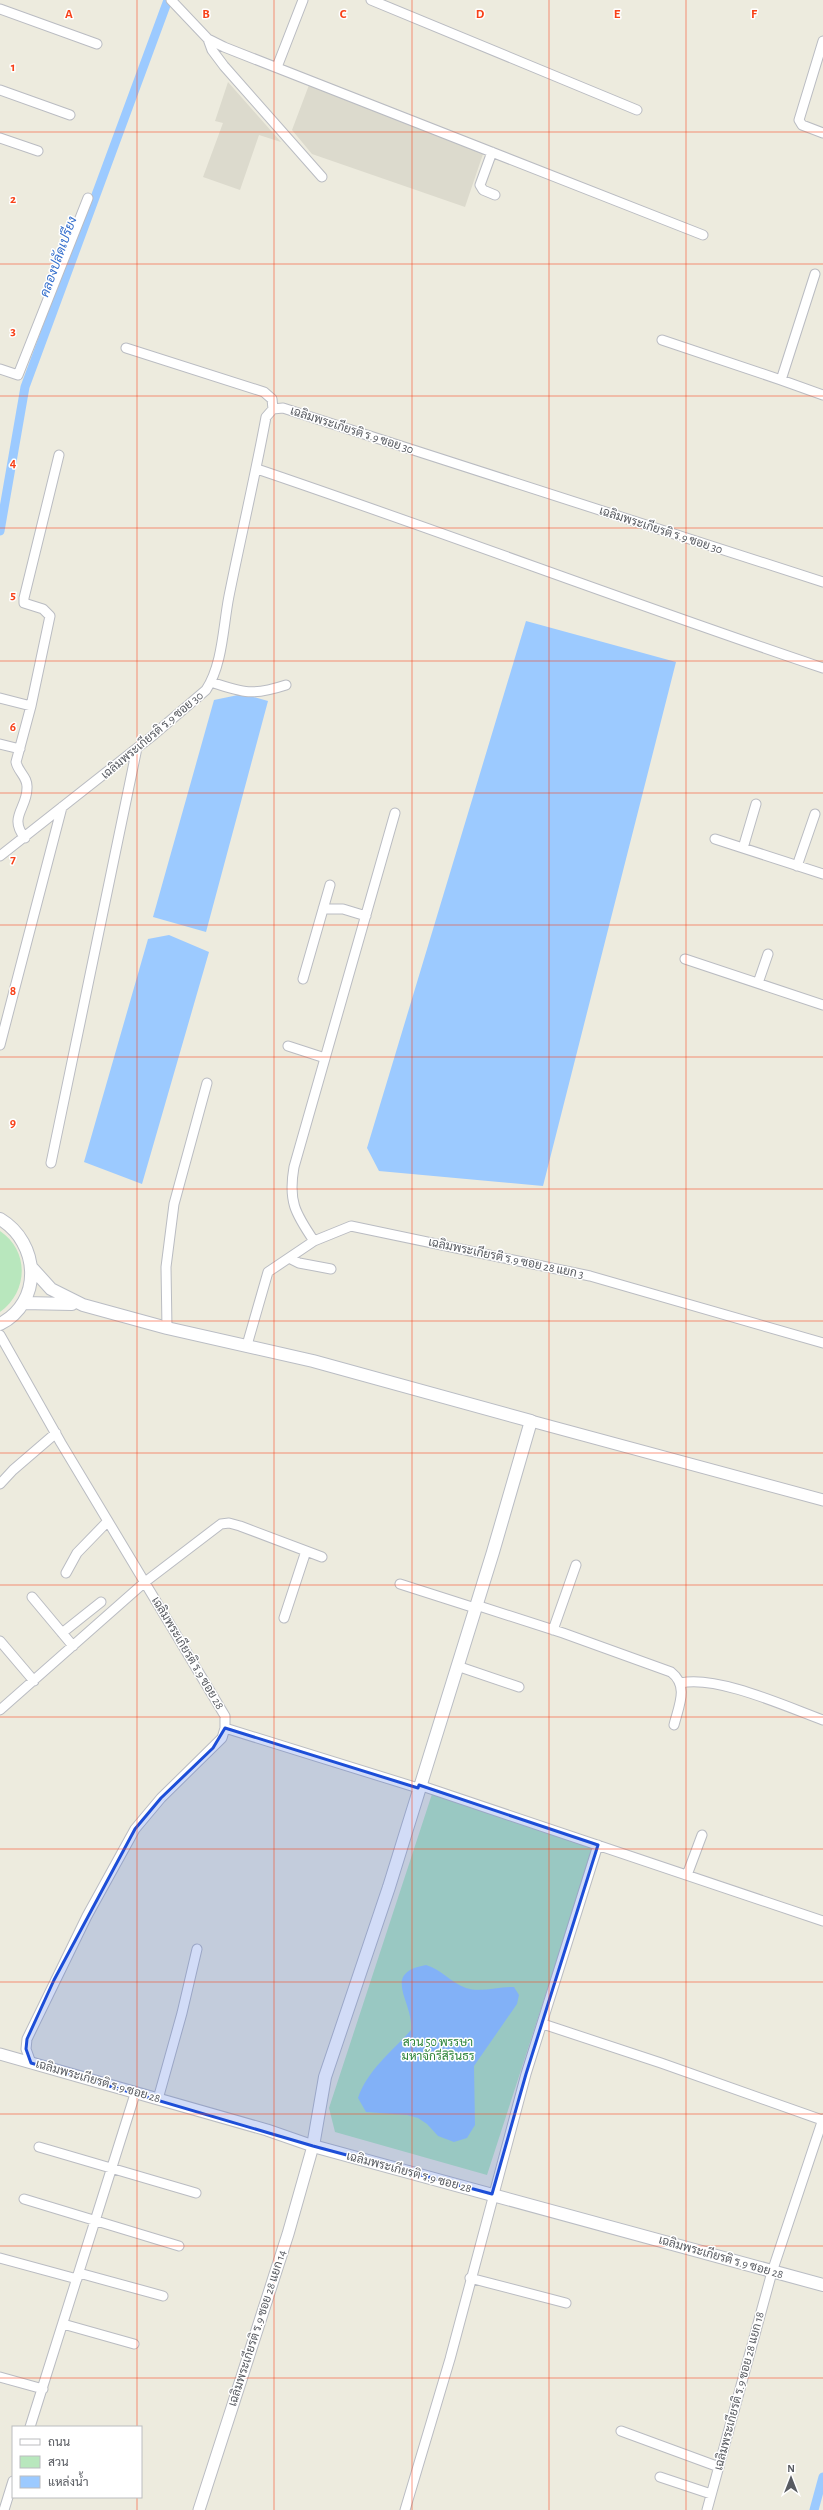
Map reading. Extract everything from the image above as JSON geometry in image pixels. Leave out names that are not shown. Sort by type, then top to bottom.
[{"type":"main road","points":[[0,1219],[11,1226],[22,1240],[30,1256],[32,1268],[30,1286],[23,1303],[11,1317],[0,1324]]},
{"type":"main road","points":[[32,1268],[51,1289],[83,1305]]},
{"type":"main road","points":[[23,1303],[39,1305],[64,1302],[83,1305],[167,1328],[247,1345],[531,1421],[476,1607],[389,1887],[324,2077],[313,2146]]},
{"type":"main road","name":"เฉลิมพระเกียรติ ร.9 ซอย 28","points":[[313,2146],[823,2285]]},
{"type":"street","points":[[171,0],[208,39],[212,50],[224,66],[322,177]]},
{"type":"street","points":[[277,67],[303,0]]},
{"type":"street","points":[[371,0],[637,110]]},
{"type":"street","points":[[0,9],[97,44]]},
{"type":"street","points":[[208,39],[703,235]]},
{"type":"street","points":[[823,41],[799,120],[802,125],[823,133]]},
{"type":"street","points":[[0,90],[70,115]]},
{"type":"street","points":[[0,138],[38,151]]},
{"type":"street","points":[[492,152],[480,185],[483,190],[495,195]]},
{"type":"street","points":[[0,369],[18,375],[88,198]]},
{"type":"street","points":[[781,380],[815,274]]},
{"type":"street","points":[[662,340],[823,395]]},
{"type":"street","points":[[126,348],[264,392],[272,399],[273,409]]},
{"type":"street","name":"เฉลิมพระเกียรติ ร.9 ซอย 30","points":[[0,856],[25,838],[137,748],[206,690],[211,682],[218,657],[266,417],[273,409],[283,408],[823,582]]},
{"type":"street","points":[[25,838],[17,828],[17,822],[27,788],[25,778],[17,766],[50,616],[43,609],[28,606],[24,603],[24,598],[59,455]]},
{"type":"street","points":[[256,469],[442,532],[683,621],[823,668]]},
{"type":"street","points":[[211,682],[250,692],[261,693],[286,685]]},
{"type":"street","points":[[0,698],[31,706]]},
{"type":"street","points":[[0,744],[20,749]]},
{"type":"street","points":[[51,1163],[137,748]]},
{"type":"street","points":[[743,848],[756,804]]},
{"type":"street","points":[[0,1045],[62,808]]},
{"type":"street","points":[[314,1241],[296,1213],[291,1185],[325,1058],[395,813]]},
{"type":"street","points":[[797,866],[815,814]]},
{"type":"street","points":[[715,839],[823,874]]},
{"type":"street","points":[[303,979],[330,885]]},
{"type":"street","points":[[323,909],[343,909],[366,916]]},
{"type":"street","points":[[758,983],[768,954]]},
{"type":"street","points":[[685,959],[823,1005]]},
{"type":"street","points":[[288,1046],[325,1058]]},
{"type":"street","points":[[167,1328],[166,1267],[174,1204],[207,1082]]},
{"type":"street","name":"เฉลิมพระเกียรติ ร.9 ซอย 28 แยก 3","points":[[247,1345],[268,1272],[314,1241],[344,1227],[363,1228],[590,1276],[823,1344]]},
{"type":"street","points":[[289,1258],[299,1264],[331,1270]]},
{"type":"street","name":"เฉลิมพระเกียรติ ร.9 ซอย 28","points":[[0,1335],[56,1434],[108,1522],[222,1707],[225,1716],[225,1728],[222,1738],[160,1798],[132,1835],[83,1923],[27,2039],[26,2049],[31,2063],[135,2094],[158,2099],[267,2130],[313,2146]]},
{"type":"street","points":[[531,1421],[823,1500]]},
{"type":"street","points":[[0,1484],[13,1470],[56,1434]]},
{"type":"street","points":[[66,1573],[77,1553],[108,1522]]},
{"type":"street","points":[[0,1710],[145,1582],[221,1524],[229,1522],[322,1557]]},
{"type":"street","points":[[284,1618],[306,1551]]},
{"type":"street","points":[[554,1630],[576,1565]]},
{"type":"street","points":[[400,1584],[554,1630],[658,1666],[671,1672],[681,1683],[682,1698],[674,1725]]},
{"type":"street","points":[[32,1597],[73,1646]]},
{"type":"street","points":[[62,1633],[101,1602]]},
{"type":"street","points":[[0,1641],[34,1681]]},
{"type":"street","points":[[457,1666],[519,1687]]},
{"type":"street","points":[[681,1683],[692,1680],[709,1682],[756,1695],[823,1720]]},
{"type":"street","points":[[225,1728],[419,1787],[598,1845],[823,1921]]},
{"type":"street","points":[[687,1875],[702,1835]]},
{"type":"street","points":[[405,2510],[450,2359],[492,2194],[598,1845]]},
{"type":"street","points":[[158,2099],[182,2013],[197,1949]]},
{"type":"street","points":[[543,2024],[823,2120]]},
{"type":"street","points":[[0,2054],[31,2063]]},
{"type":"street","points":[[30,2426],[135,2094]]},
{"type":"street","name":"เฉลิมพระเกียรติ ร.9 ซอย 28 แยก 18","points":[[707,2510],[772,2272],[823,2120]]},
{"type":"street","name":"เฉลิมพระเกียรติ ร.9 ซอย 28 แยก 14","points":[[199,2510],[288,2234],[313,2146]]},
{"type":"street","points":[[39,2147],[111,2170],[196,2194]]},
{"type":"street","points":[[24,2200],[179,2246]]},
{"type":"street","points":[[0,2258],[163,2296]]},
{"type":"street","points":[[470,2278],[566,2303]]},
{"type":"street","points":[[63,2324],[134,2344]]},
{"type":"street","points":[[0,2377],[42,2389]]},
{"type":"street","points":[[621,2431],[719,2467]]},
{"type":"street","points":[[660,2477],[711,2494]]},
{"type":"street","points":[[4,2510],[12,2484]]},
{"type":"highlighted area","points":[[225,1728],[418,1788],[419,1785],[598,1845],[526,2074],[492,2194],[313,2146],[31,2063],[26,2049],[27,2039],[54,1980],[135,1829],[161,1798],[213,1748]]},
{"type":"shaded area","points":[[228,82],[281,142],[259,135],[240,190],[203,177],[223,123],[215,121]]},
{"type":"shaded area","points":[[309,85],[483,154],[465,207],[312,154],[292,130]]},
{"type":"green space","points":[[0,1231],[10,1239],[17,1249],[21,1260],[22,1272],[16,1294],[9,1304],[0,1312]]},
{"type":"green space","name":"สวน 50 พรรษา มหาจักรีสิรินธร","points":[[433,1791],[594,1845],[487,2175],[335,2132],[329,2108]]},
{"type":"water","points":[[526,621],[676,662],[543,1186],[379,1171],[367,1148]]},
{"type":"water","points":[[243,694],[268,701],[206,932],[153,917],[214,700]]},
{"type":"water","points":[[169,935],[209,952],[142,1184],[84,1162],[148,939]]},
{"type":"water","points":[[426,1965],[436,1969],[466,1988],[484,1990],[514,1987],[519,1995],[517,2004],[474,2066],[475,2125],[467,2138],[454,2142],[438,2136],[427,2124],[418,2118],[407,2115],[366,2112],[358,2098],[362,2088],[374,2070],[411,2030],[411,2019],[402,1990],[402,1982],[405,1975],[412,1969]]},
{"type":"waterway","name":"คลองปลัดเปรียง","points":[[0,531],[25,387],[168,0]]},
{"type":"waterway","points":[[814,2510],[823,2477]]}]
